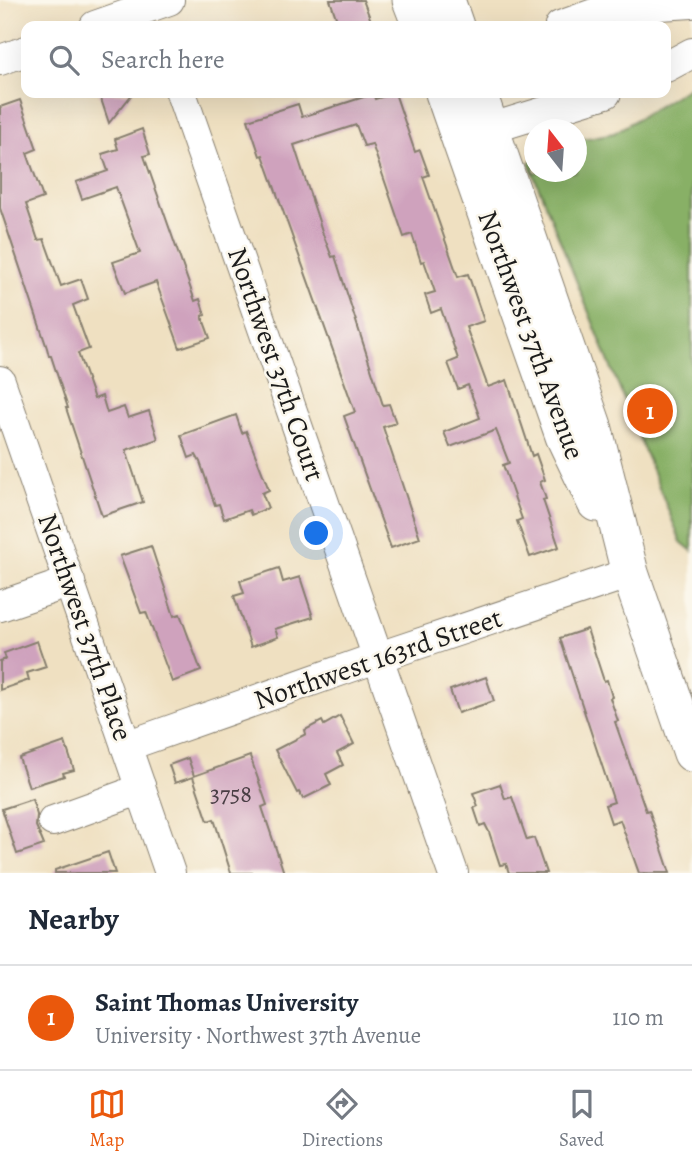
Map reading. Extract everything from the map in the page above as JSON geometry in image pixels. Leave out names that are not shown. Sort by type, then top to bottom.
[{"type":"main road","points":[[411,0],[419,21]]},
{"type":"main road","points":[[446,0],[453,21]]},
{"type":"main road","name":"Northwest 37th Avenue","points":[[448,98],[475,134],[593,426],[630,573],[692,753]]},
{"type":"main road","name":"Northwest 37th Avenue","points":[[475,134],[478,98]]},
{"type":"street","points":[[574,21],[610,8],[692,3]]},
{"type":"street","points":[[116,21],[159,11]]},
{"type":"street","points":[[0,60],[21,53]]},
{"type":"street","points":[[671,64],[692,53]]},
{"type":"street","name":"Northwest 37th Court","points":[[183,98],[453,873]]},
{"type":"street","points":[[475,134],[590,98]]},
{"type":"street","name":"Northwest 37th Place","points":[[0,381],[7,421],[70,582],[170,873]]},
{"type":"street","name":"Northwest 163rd Street","points":[[126,746],[630,573]]},
{"type":"street","points":[[0,606],[70,582]]},
{"type":"street","points":[[53,821],[125,795],[140,786]]},
{"type":"green space","points":[[692,85],[692,551],[681,542],[537,182],[587,182],[587,138],[614,133]]},
{"type":"building","points":[[330,0],[363,0],[371,21],[337,21]]},
{"type":"building","points":[[101,98],[129,98],[109,123]]},
{"type":"building","points":[[361,98],[397,98],[415,152],[420,150],[429,175],[423,177],[458,277],[468,274],[484,321],[466,327],[488,387],[507,380],[532,456],[536,454],[545,480],[540,482],[546,499],[543,500],[559,547],[530,557],[517,521],[522,519],[503,465],[509,463],[496,430],[450,447],[444,432],[480,418],[468,385],[458,389],[448,363],[458,359],[441,309],[431,313],[425,295],[435,292],[424,261],[421,262],[412,234],[404,237],[372,144],[364,146],[356,125],[294,145],[323,234],[332,257],[335,256],[383,405],[389,404],[396,423],[383,427],[420,538],[391,548],[344,416],[355,412],[248,120],[298,104],[302,117]]},
{"type":"building","points":[[20,100],[37,149],[27,153],[43,198],[26,204],[38,240],[44,239],[61,286],[81,279],[88,299],[73,305],[89,349],[78,353],[94,399],[102,396],[107,413],[124,407],[128,418],[149,411],[158,439],[126,450],[143,502],[102,516],[0,208],[0,107]]},
{"type":"building","points":[[142,129],[150,154],[144,156],[195,301],[200,299],[205,315],[202,316],[210,338],[180,348],[156,282],[125,293],[113,262],[140,253],[116,187],[82,199],[76,182],[108,171],[102,154],[118,149],[115,139]]},
{"type":"building","points":[[236,415],[242,433],[246,431],[269,490],[262,493],[268,508],[251,515],[249,510],[224,519],[219,504],[215,505],[200,462],[196,455],[189,458],[181,435]]},
{"type":"building","points":[[151,546],[174,616],[180,614],[201,671],[172,682],[146,612],[141,613],[120,556]]},
{"type":"building","points":[[279,568],[283,582],[300,577],[313,617],[275,629],[278,637],[251,647],[234,596],[244,593],[240,581]]},
{"type":"building","points":[[587,629],[604,681],[607,680],[618,721],[615,722],[670,873],[639,873],[620,820],[611,823],[605,805],[614,802],[560,638]]},
{"type":"building","points":[[37,641],[46,667],[27,673],[29,680],[0,690],[0,661],[6,659],[4,653]]},
{"type":"building","points":[[486,677],[494,701],[458,713],[450,690]]},
{"type":"building","points":[[340,716],[354,744],[337,753],[343,765],[326,774],[331,785],[303,799],[299,792],[297,793],[275,750],[306,734],[305,730],[322,721],[324,725]]},
{"type":"building","points":[[65,742],[74,770],[29,787],[19,758]]},
{"type":"building","points":[[250,756],[267,805],[262,807],[284,873],[231,873],[214,819],[208,821],[193,777],[175,783],[169,765],[188,758],[194,776]]},
{"type":"building","points":[[500,784],[505,799],[512,797],[527,840],[534,838],[546,873],[509,873],[506,864],[500,865],[485,824],[480,826],[474,808],[478,806],[473,793]]},
{"type":"building","points":[[32,799],[37,815],[36,826],[44,845],[17,854],[2,809]]},
{"type":"building","points":[[108,852],[115,873],[55,873],[55,870]]},
{"type":"place","name":"Saint Thomas University","points":[[650,411]]}]
